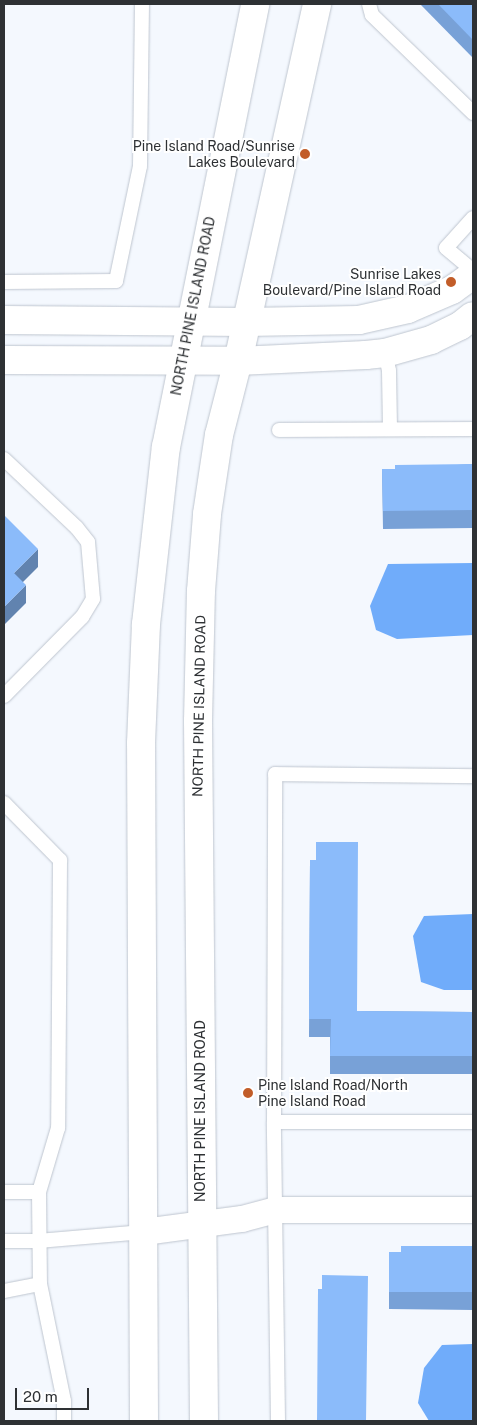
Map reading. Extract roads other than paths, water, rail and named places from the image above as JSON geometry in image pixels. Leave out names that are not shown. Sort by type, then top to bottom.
[{"type":"main road","name":"NORTH PINE ISLAND ROAD","points":[[144,1421],[141,743],[147,614],[166,447],[255,4]]},
{"type":"main road","name":"NORTH PINE ISLAND ROAD","points":[[204,1421],[200,1224],[198,721],[201,591],[207,514],[219,435],[238,361],[317,4]]},
{"type":"main road","points":[[4,320],[246,322],[359,320],[385,316],[408,309],[452,290],[473,273]]},
{"type":"main road","points":[[4,360],[238,361],[385,353],[430,340],[460,326],[473,316]]},
{"type":"street","points":[[144,1232],[242,1219],[276,1210],[473,1210]]},
{"type":"lane","points":[[4,282],[116,281],[140,166],[142,4]]},
{"type":"lane","points":[[369,4],[372,15],[473,113]]},
{"type":"lane","points":[[473,218],[446,248],[473,273]]},
{"type":"lane","points":[[385,353],[389,371],[390,429]]},
{"type":"lane","points":[[279,430],[473,428]]},
{"type":"lane","points":[[4,459],[77,528],[88,542],[92,599],[82,617],[4,696]]},
{"type":"lane","points":[[278,1421],[274,1122],[275,774],[473,776]]},
{"type":"lane","points":[[4,803],[60,860],[58,1128],[39,1192],[38,1241],[40,1284],[64,1401],[64,1421]]},
{"type":"lane","points":[[274,1122],[473,1122]]},
{"type":"lane","points":[[4,1192],[39,1192]]},
{"type":"lane","points":[[4,1241],[38,1241],[144,1232]]},
{"type":"lane","points":[[4,1291],[40,1284]]},
{"type":"water","points":[[473,563],[473,635],[397,639],[376,630],[370,606],[388,564]]},
{"type":"water","points":[[473,914],[473,990],[444,990],[421,982],[413,936],[424,916]]},
{"type":"water","points":[[473,1344],[473,1421],[429,1421],[418,1403],[424,1368],[442,1345]]},
{"type":"place","name":"Pine Island Road/Sunrise Lakes Boulevard","points":[[305,154]]},
{"type":"place","name":"Sunrise Lakes Boulevard/Pine Island Road","points":[[451,282]]},
{"type":"place","name":"Pine Island Road/North Pine Island Road","points":[[248,1093]]}]
